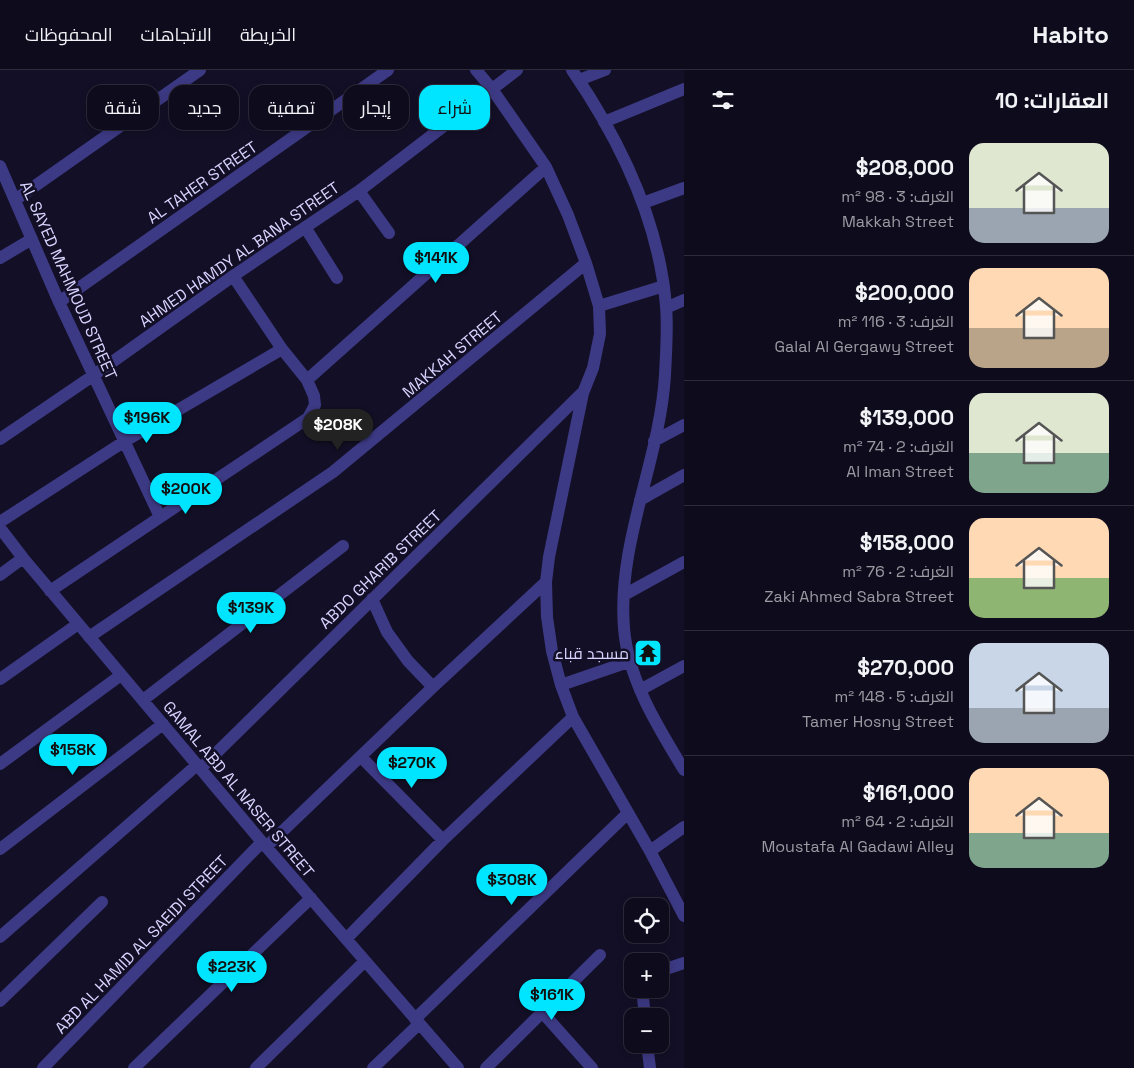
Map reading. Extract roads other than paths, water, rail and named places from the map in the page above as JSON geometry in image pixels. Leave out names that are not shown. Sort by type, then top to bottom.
[{"type":"street","points":[[15,200],[200,70]]},
{"type":"street","name":"AL TAHER STREET","points":[[59,302],[388,70]]},
{"type":"street","points":[[476,70],[492,89],[546,167],[568,215],[586,263],[599,306],[600,334],[593,368],[583,393],[549,558],[546,582],[547,617],[552,651],[561,685],[573,718],[650,851],[684,916]]},
{"type":"street","name":"AHMED HAMDY AL BANA STREET","points":[[0,440],[94,376],[233,276],[359,191],[517,70]]},
{"type":"street","points":[[605,70],[575,75],[626,161],[643,203],[656,244],[666,308],[665,376],[661,408],[628,561],[624,595],[624,629],[640,690],[666,741],[684,770]]},
{"type":"street","points":[[604,122],[684,89]]},
{"type":"street","name":"AL SAYED MAHMOUD STREET","points":[[0,166],[59,302],[160,517]]},
{"type":"street","points":[[307,380],[546,167]]},
{"type":"street","points":[[643,203],[684,188]]},
{"type":"street","points":[[359,191],[389,233]]},
{"type":"street","points":[[305,227],[337,278]]},
{"type":"street","points":[[0,258],[32,239]]},
{"type":"street","name":"MAKKAH STREET","points":[[89,637],[333,472],[586,263]]},
{"type":"street","points":[[50,591],[308,418],[315,406],[314,396],[307,380],[282,349],[233,276]]},
{"type":"street","points":[[599,306],[664,286]]},
{"type":"street","points":[[666,308],[684,300]]},
{"type":"street","points":[[0,522],[124,441],[282,349]]},
{"type":"street","name":"ABDO GHARIB STREET","points":[[0,937],[199,767],[583,393]]},
{"type":"street","points":[[654,441],[684,425]]},
{"type":"street","points":[[640,500],[684,475]]},
{"type":"street","name":"GAMAL ABD AL NASER STREET","points":[[0,528],[50,591],[264,845],[458,1068]]},
{"type":"street","points":[[143,700],[343,546]]},
{"type":"street","points":[[0,575],[23,558]]},
{"type":"street","points":[[624,595],[684,562]]},
{"type":"street","name":"ABD AL HAMID AL SAEIDI STREET","points":[[43,1068],[264,845],[361,757],[546,582]]},
{"type":"street","points":[[372,599],[387,632],[408,662],[433,687]]},
{"type":"street","points":[[0,679],[78,624]]},
{"type":"street","points":[[561,685],[631,661]]},
{"type":"street","points":[[640,690],[684,666]]},
{"type":"street","points":[[0,764],[121,675]]},
{"type":"street","points":[[346,939],[443,840],[573,718]]},
{"type":"street","points":[[0,849],[163,724]]},
{"type":"street","points":[[361,757],[443,840]]},
{"type":"street","points":[[373,1068],[417,1021],[628,812]]},
{"type":"street","points":[[650,851],[684,827]]},
{"type":"street","points":[[134,1068],[311,898]]},
{"type":"street","points":[[0,1001],[102,902]]},
{"type":"street","points":[[486,1068],[600,955]]},
{"type":"street","points":[[256,1068],[365,961]]},
{"type":"street","points":[[669,967],[684,962]]},
{"type":"street","points":[[542,1012],[592,1068]]},
{"type":"street","points":[[648,1053],[650,1068]]},
{"type":"place","name":"مسجد قباء","points":[[648,653]]}]
